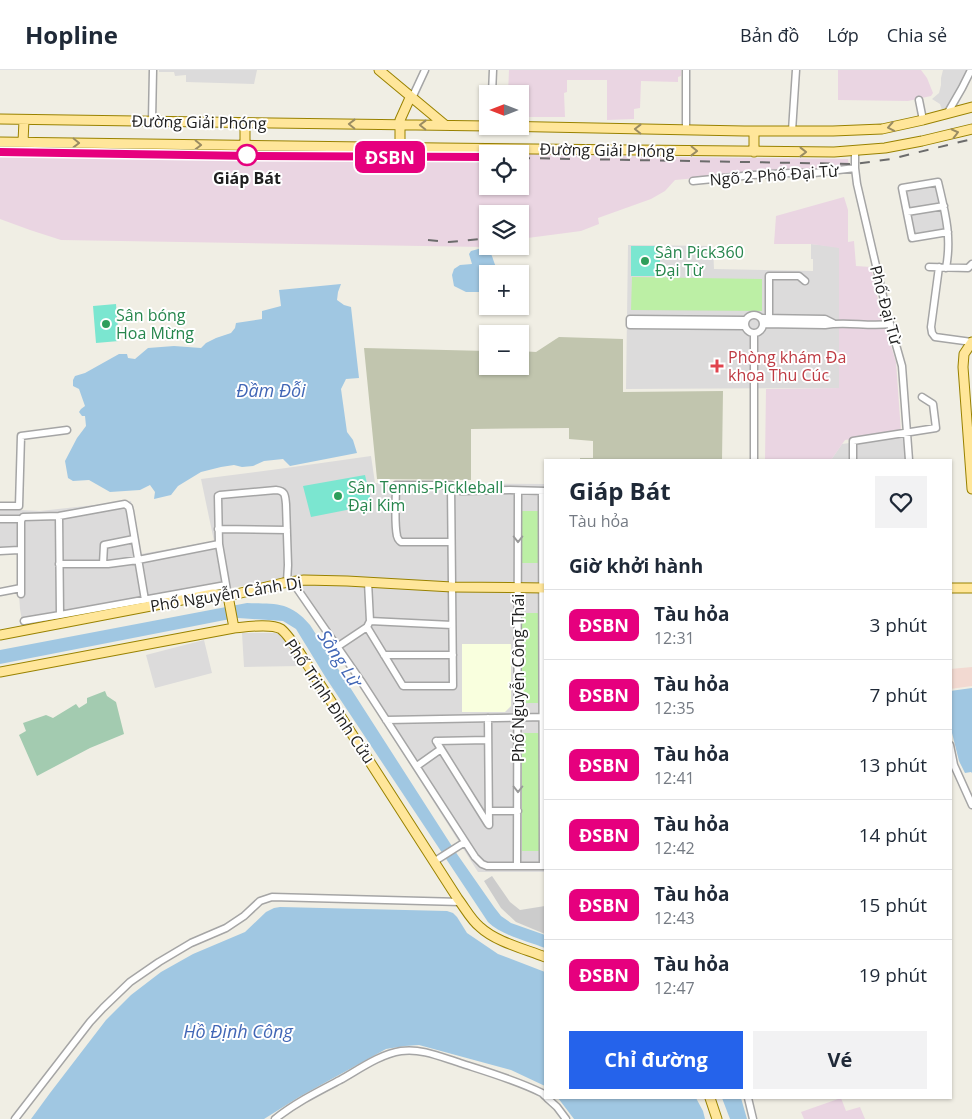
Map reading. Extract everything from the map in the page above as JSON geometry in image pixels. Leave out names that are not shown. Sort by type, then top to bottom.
[{"type":"main road","points":[[380,70],[445,125]]},
{"type":"main road","points":[[400,148],[400,120],[409,100],[412,98]]},
{"type":"main road","name":"Đường Giải Phóng","points":[[529,127],[833,131],[882,128],[923,120],[972,107]]},
{"type":"main road","name":"Đường Giải Phóng","points":[[0,119],[479,126]]},
{"type":"main road","points":[[25,142],[26,120]]},
{"type":"main road","points":[[245,122],[245,145]]},
{"type":"main road","name":"Đường Giải Phóng","points":[[0,142],[834,152],[885,148],[972,129]]},
{"type":"main road","points":[[754,131],[754,152]]},
{"type":"main road","points":[[971,346],[964,354],[963,367],[972,489]]},
{"type":"main road","name":"Phố Nguyễn Cảnh Dị","points":[[0,635],[213,594],[229,599],[287,582],[304,580],[452,587],[544,588]]},
{"type":"main road","points":[[952,588],[972,588]]},
{"type":"main road","points":[[229,599],[233,625]]},
{"type":"main road","name":"Phố Trịnh Đình Cửu","points":[[0,672],[233,625],[274,626],[282,630],[307,664],[438,860],[461,902],[480,927],[493,936],[544,957]]},
{"type":"main road","points":[[710,1099],[717,1119]]},
{"type":"street","points":[[152,121],[153,70]]},
{"type":"street","points":[[412,98],[425,70]]},
{"type":"street","points":[[492,85],[493,70]]},
{"type":"street","points":[[686,70],[686,130]]},
{"type":"street","points":[[792,131],[796,70]]},
{"type":"street","points":[[946,114],[962,88],[970,70]]},
{"type":"street","points":[[919,100],[923,120]]},
{"type":"street","name":"Phố Đại Từ","points":[[855,150],[855,168],[876,270],[902,366],[909,459]]},
{"type":"street","name":"Ngõ 2 Phố Đại Từ","points":[[693,181],[753,175],[814,173],[855,168]]},
{"type":"street","points":[[948,232],[912,238],[902,188],[938,182],[948,232],[949,254],[942,268],[931,327],[932,333],[935,337],[971,346]]},
{"type":"street","points":[[907,212],[944,206]]},
{"type":"street","points":[[929,267],[968,268],[972,264]]},
{"type":"street","points":[[754,334],[761,330],[764,320],[769,276],[799,276],[805,281]]},
{"type":"street","points":[[754,334],[747,330],[745,323],[747,317],[753,315],[764,320],[824,319],[835,323],[890,324]]},
{"type":"street","points":[[630,322],[745,323]]},
{"type":"street","points":[[754,334],[754,459]]},
{"type":"street","points":[[853,459],[853,441],[936,428],[933,404],[922,397]]},
{"type":"street","points":[[0,506],[18,506],[20,436],[67,430]]},
{"type":"street","points":[[368,582],[368,624],[403,686],[453,686],[451,485],[396,485],[397,536],[399,541],[451,542]]},
{"type":"street","points":[[229,599],[219,544],[218,496],[220,494],[281,490],[285,494],[287,582],[296,587],[337,646],[475,857],[487,866],[544,866]]},
{"type":"street","points":[[461,491],[544,491]]},
{"type":"street","name":"Phố Nguyễn Công Thái","points":[[517,866],[518,491]]},
{"type":"street","name":"Phố Nguyễn Công Thái","points":[[544,491],[544,866]]},
{"type":"street","points":[[0,592],[21,591],[21,521],[23,517],[59,516],[125,504],[129,507],[145,600]]},
{"type":"street","points":[[59,516],[60,615]]},
{"type":"street","points":[[0,519],[19,519]]},
{"type":"street","points":[[218,529],[287,530]]},
{"type":"street","points":[[103,564],[104,545],[134,539]]},
{"type":"street","points":[[59,564],[103,564],[138,560],[219,544]]},
{"type":"street","points":[[0,551],[18,550]]},
{"type":"street","points":[[24,622],[226,585]]},
{"type":"street","points":[[337,646],[368,624],[452,625]]},
{"type":"street","points":[[384,655],[453,655]]},
{"type":"street","points":[[386,720],[544,717]]},
{"type":"street","points":[[488,718],[489,825],[436,741],[488,740]]},
{"type":"street","points":[[417,766],[441,749]]},
{"type":"street","points":[[952,755],[954,765],[972,805]]},
{"type":"street","points":[[489,811],[518,811]]},
{"type":"street","points":[[438,860],[465,842]]},
{"type":"street","points":[[15,1119],[90,1022],[130,982],[191,942],[226,928],[260,902],[272,897],[461,902]]},
{"type":"street","points":[[274,1119],[306,1097],[366,1065],[390,1054],[411,1050],[427,1052],[518,1082],[544,1095]]},
{"type":"street","points":[[548,1099],[566,1119]]},
{"type":"street","points":[[748,1099],[753,1119]]},
{"type":"shaded area","points":[[159,70],[257,70],[254,84],[186,82],[186,75],[175,76],[174,72],[159,72]]},
{"type":"shaded area","points":[[509,70],[681,70],[678,82],[641,81],[640,108],[634,109],[634,119],[607,120],[607,80],[567,80],[567,92],[564,93],[565,117],[529,117],[529,85],[508,85]]},
{"type":"shaded area","points":[[838,70],[921,70],[927,78],[933,93],[931,96],[908,101],[838,100]]},
{"type":"shaded area","points":[[943,70],[969,70],[948,109],[942,110],[940,104],[932,99],[939,93]]},
{"type":"shaded area","points":[[0,147],[479,153],[479,195],[529,195],[529,154],[848,159],[849,168],[784,170],[675,180],[665,191],[651,199],[598,218],[599,224],[581,231],[529,238],[529,205],[479,205],[479,247],[61,240],[0,219]]},
{"type":"shaded area","points":[[938,178],[951,234],[909,241],[898,185]]},
{"type":"shaded area","points":[[844,197],[848,210],[848,242],[854,241],[856,266],[871,267],[881,314],[896,362],[901,432],[845,440],[832,459],[765,459],[766,389],[839,388],[839,248],[811,244],[774,244],[776,216]]},
{"type":"shaded area","points":[[811,244],[839,247],[839,388],[626,389],[628,245],[713,246],[714,269],[813,271]]},
{"type":"shaded area","name":"Sân Pick360 Đại Từ","points":[[631,246],[660,246],[660,276],[631,276]]},
{"type":"shaded area","name":"Sân bóng Hoa Mừng","points":[[116,304],[119,341],[96,343],[93,306]]},
{"type":"shaded area","points":[[559,337],[623,339],[623,392],[723,391],[722,459],[580,459],[593,458],[593,441],[569,439],[569,428],[471,429],[471,480],[377,479],[364,348],[479,351],[479,375],[529,375],[529,352],[536,352]]},
{"type":"shaded area","points":[[903,436],[906,459],[832,459],[842,444]]},
{"type":"shaded area","points":[[371,456],[375,483],[544,484],[544,872],[478,872],[291,577],[23,626],[19,595],[19,553],[0,553],[0,509],[40,511],[131,501],[141,554],[214,541],[201,479]]},
{"type":"shaded area","name":"Sân Tennis-Pickleball Đại Kim","points":[[365,475],[372,505],[311,517],[303,486]]},
{"type":"shaded area","points":[[242,633],[279,634],[300,662],[300,666],[244,667]]},
{"type":"shaded area","points":[[204,640],[212,673],[155,688],[146,655]]},
{"type":"shaded area","points":[[462,644],[511,644],[511,706],[505,712],[462,712]]},
{"type":"shaded area","points":[[972,667],[972,686],[952,689],[952,669]]},
{"type":"shaded area","points":[[105,691],[107,696],[116,702],[124,734],[90,748],[37,776],[19,735],[26,731],[23,723],[46,715],[53,718],[76,704],[79,708],[87,703],[87,698]]},
{"type":"shaded area","points":[[492,876],[510,902],[520,910],[544,906],[544,934],[516,922],[501,908],[484,881]]},
{"type":"shaded area","points":[[841,1099],[846,1111],[860,1107],[865,1119],[804,1119],[801,1112]]},
{"type":"green space","points":[[632,277],[762,279],[762,311],[631,310]]},
{"type":"green space","points":[[522,511],[538,511],[538,563],[522,563]]},
{"type":"green space","points":[[522,613],[538,613],[538,703],[521,703]]},
{"type":"green space","points":[[522,733],[539,733],[539,851],[522,851]]},
{"type":"water","points":[[479,249],[479,255],[492,255],[495,265],[479,265],[479,292],[466,292],[454,286],[452,275],[454,269],[460,265],[472,264],[469,254],[471,251]]},
{"type":"water","name":"Đầm Đỗi","points":[[341,284],[337,300],[351,307],[359,378],[346,379],[341,389],[347,432],[353,440],[357,453],[290,466],[283,459],[264,461],[253,466],[242,467],[234,465],[221,467],[201,472],[178,486],[171,495],[154,499],[155,492],[150,485],[140,490],[110,492],[89,480],[73,481],[68,478],[65,461],[77,438],[86,426],[85,416],[82,416],[79,412],[85,406],[79,389],[73,386],[75,376],[85,373],[119,354],[127,354],[128,358],[135,359],[148,348],[174,346],[201,348],[216,338],[231,333],[236,323],[262,319],[262,311],[281,306],[279,290]]},
{"type":"water","points":[[247,603],[274,604],[289,608],[303,617],[310,625],[457,854],[494,907],[501,916],[511,923],[544,935],[544,948],[500,931],[488,922],[326,678],[296,629],[283,621],[238,618],[0,664],[0,650]]},
{"type":"water","points":[[972,688],[972,773],[965,773],[959,761],[952,733],[952,691]]},
{"type":"water","name":"Hồ Định Công","points":[[274,908],[447,911],[457,917],[467,933],[498,954],[544,972],[544,1086],[511,1070],[419,1045],[386,1049],[299,1097],[264,1119],[31,1119],[106,1020],[131,995],[161,972],[193,954],[245,932],[266,912]]},
{"type":"water","points":[[559,1099],[697,1099],[705,1119],[574,1119]]},
{"type":"water","points":[[722,1099],[741,1099],[747,1119],[730,1119]]},
{"type":"railway","points":[[529,158],[855,164],[891,159],[972,139]]},
{"type":"railway","points":[[0,152],[479,157]]},
{"type":"railway","points":[[428,240],[449,242],[479,239]]},
{"type":"train","name":"ĐSBN","points":[[0,152],[479,157]]},
{"type":"place","name":"Giáp Bát","points":[[247,155]]},
{"type":"place","name":"Sân Pick360 Đại Từ","points":[[645,261]]},
{"type":"place","name":"Sân bóng Hoa Mừng","points":[[106,324]]},
{"type":"place","name":"Phòng khám Đa khoa Thu Cúc","points":[[717,366]]},
{"type":"place","name":"Sân Tennis-Pickleball Đại Kim","points":[[338,496]]},
{"type":"water label","name":"Sông Lừ","points":[[340,658]]}]
